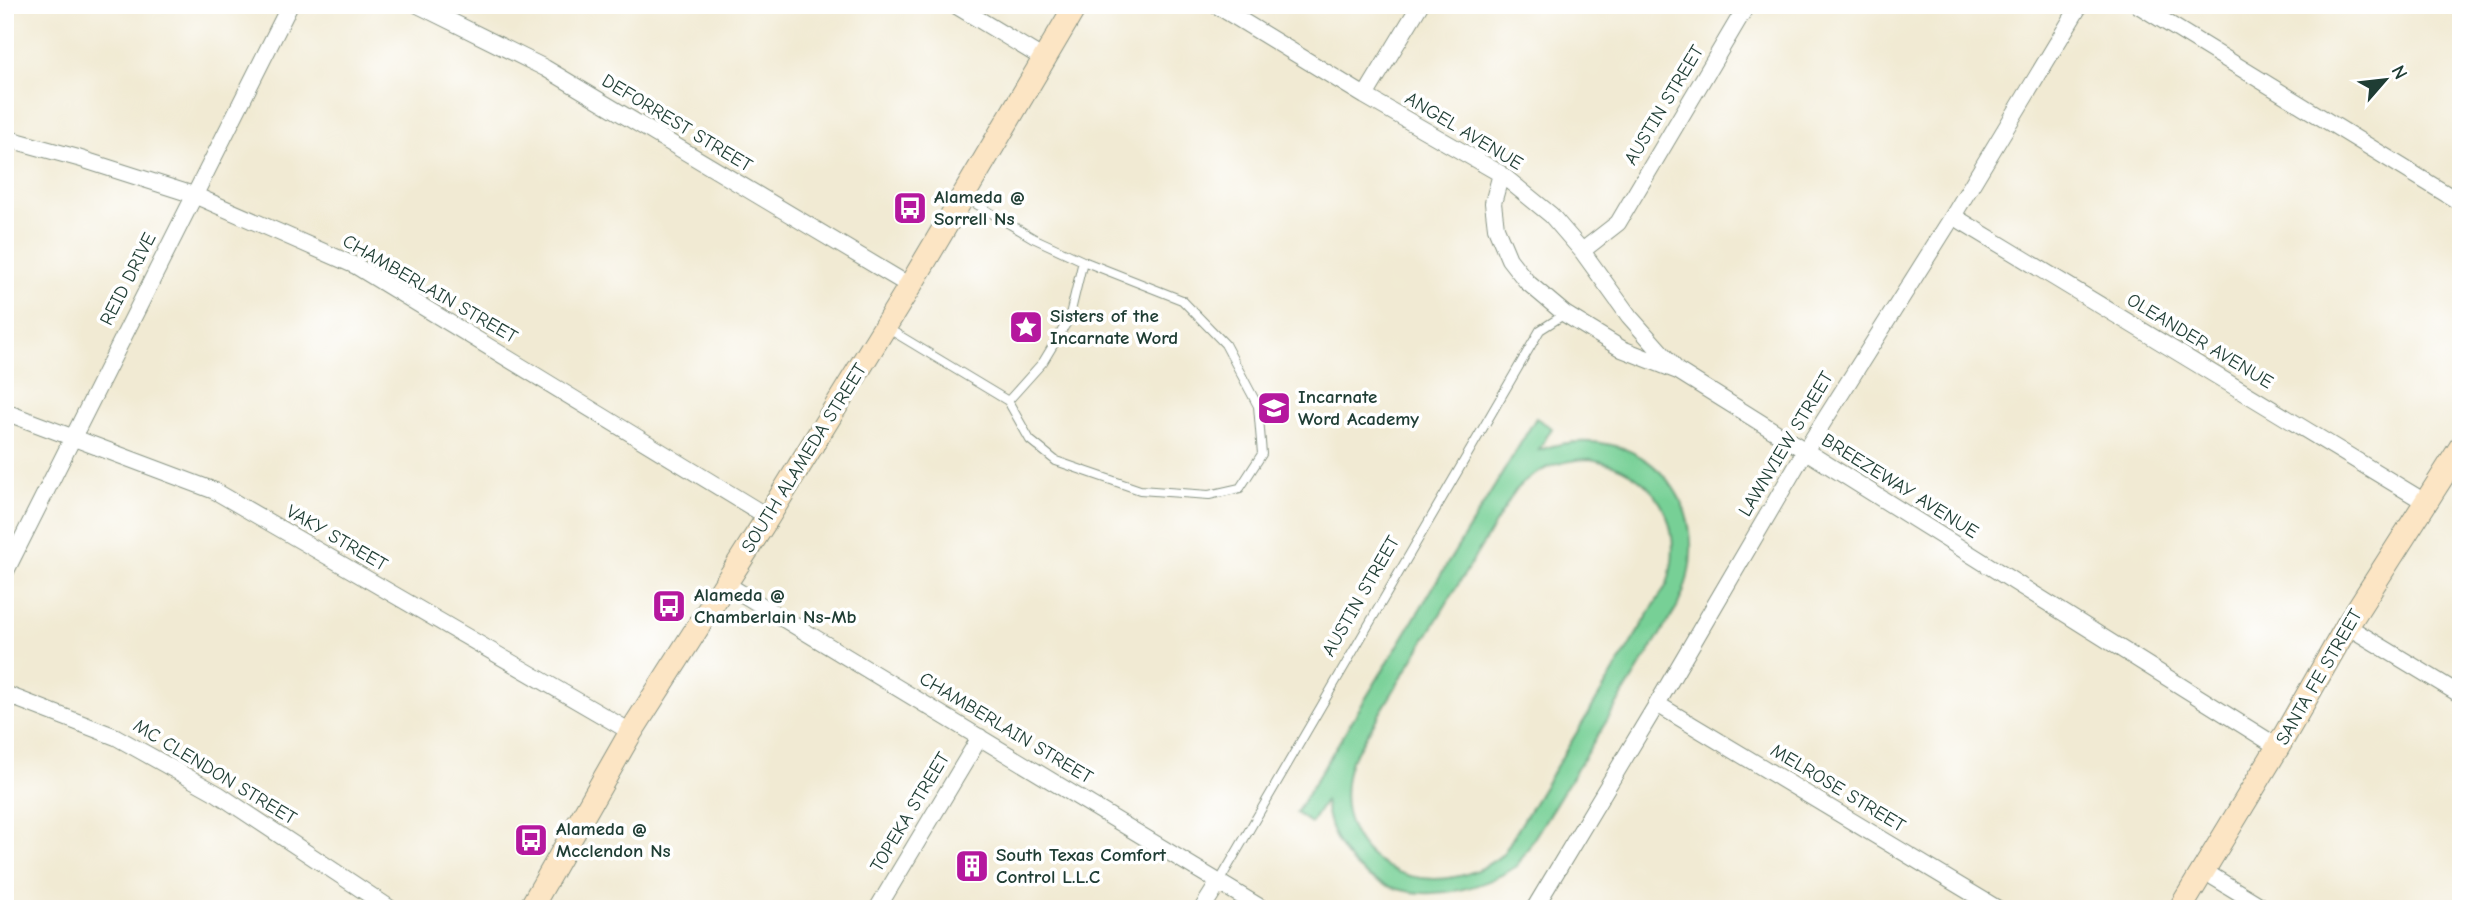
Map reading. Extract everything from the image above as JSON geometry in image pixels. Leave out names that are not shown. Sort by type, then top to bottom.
[{"type":"main road","name":"SOUTH ALAMEDA STREET","points":[[530,909],[631,732],[885,327],[1076,5]]},
{"type":"main road","name":"SANTA FE STREET","points":[[2180,909],[2347,626],[2461,447]]},
{"type":"street","name":"REID DRIVE","points":[[5,573],[290,5]]},
{"type":"street","name":"DEFORREST STREET","points":[[418,5],[545,68],[909,286]]},
{"type":"street","points":[[955,5],[1044,59]]},
{"type":"street","name":"ANGEL AVENUE","points":[[1216,5],[1365,96],[1501,174],[1551,215],[1582,251],[1629,316],[1678,371]]},
{"type":"street","points":[[1365,96],[1420,5]]},
{"type":"street","name":"AUSTIN STREET","points":[[1582,251],[1618,223],[1747,5]]},
{"type":"street","name":"LAWNVIEW STREET","points":[[1534,909],[1805,451],[1953,216],[2080,5]]},
{"type":"street","points":[[2138,5],[2461,203]]},
{"type":"street","name":"CHAMBERLAIN STREET","points":[[5,138],[194,195],[356,267],[768,517]]},
{"type":"street","name":"BREEZEWAY AVENUE","points":[[1501,174],[1493,203],[1496,228],[1509,259],[1527,282],[1565,313],[1622,349],[1678,371],[2278,747]]},
{"type":"street","name":"OLEANDER AVENUE","points":[[1953,216],[2425,502]]},
{"type":"street","name":"VAKY STREET","points":[[5,412],[215,491],[631,732]]},
{"type":"street","name":"CHAMBERLAIN STREET","points":[[726,584],[1263,909]]},
{"type":"street","points":[[2347,626],[2461,695]]},
{"type":"street","name":"MC CLENDON STREET","points":[[5,694],[116,737],[207,787],[391,909]]},
{"type":"street","name":"MELROSE STREET","points":[[1657,704],[1997,909]]},
{"type":"street","name":"TOPEKA STREET","points":[[877,909],[980,737]]},
{"type":"street","points":[[2202,870],[2266,909]]},
{"type":"street","name":"AUSTIN STREET","points":[[1202,909],[1219,882]]},
{"type":"lane","points":[[885,327],[1008,401],[1030,440],[1056,461],[1140,490],[1209,495],[1240,488],[1262,454],[1258,406],[1225,344],[1182,300],[1083,261],[1034,238],[963,196]]},
{"type":"lane","points":[[1008,401],[1043,362],[1069,319],[1083,261]]},
{"type":"lane","name":"AUSTIN STREET","points":[[1219,882],[1540,330],[1565,313]]},
{"type":"green space","points":[[1536,418],[1552,428],[1539,450],[1577,442],[1612,445],[1641,457],[1665,477],[1682,504],[1690,536],[1689,570],[1677,607],[1517,866],[1488,881],[1458,890],[1428,893],[1398,889],[1372,879],[1350,861],[1334,835],[1325,801],[1311,823],[1296,813]],"holes":[[[1590,459],[1632,474],[1648,487],[1660,502],[1668,520],[1672,540],[1672,561],[1667,584],[1503,854],[1474,871],[1444,879],[1414,877],[1387,867],[1366,849],[1351,825],[1345,796],[1351,761],[1515,491],[1540,471],[1568,461]]]},
{"type":"place","name":"Alameda @ Sorrell Ns","points":[[910,208]]},
{"type":"place","name":"Sisters of the Incarnate Word","points":[[1026,327]]},
{"type":"place","name":"Incarnate Word Academy","points":[[1274,408]]},
{"type":"place","name":"Alameda @ Chamberlain Ns-Mb","points":[[669,606]]},
{"type":"place","name":"Alameda @ Mcclendon Ns","points":[[531,840]]},
{"type":"place","name":"South Texas Comfort Control L.L.C","points":[[972,866]]}]
